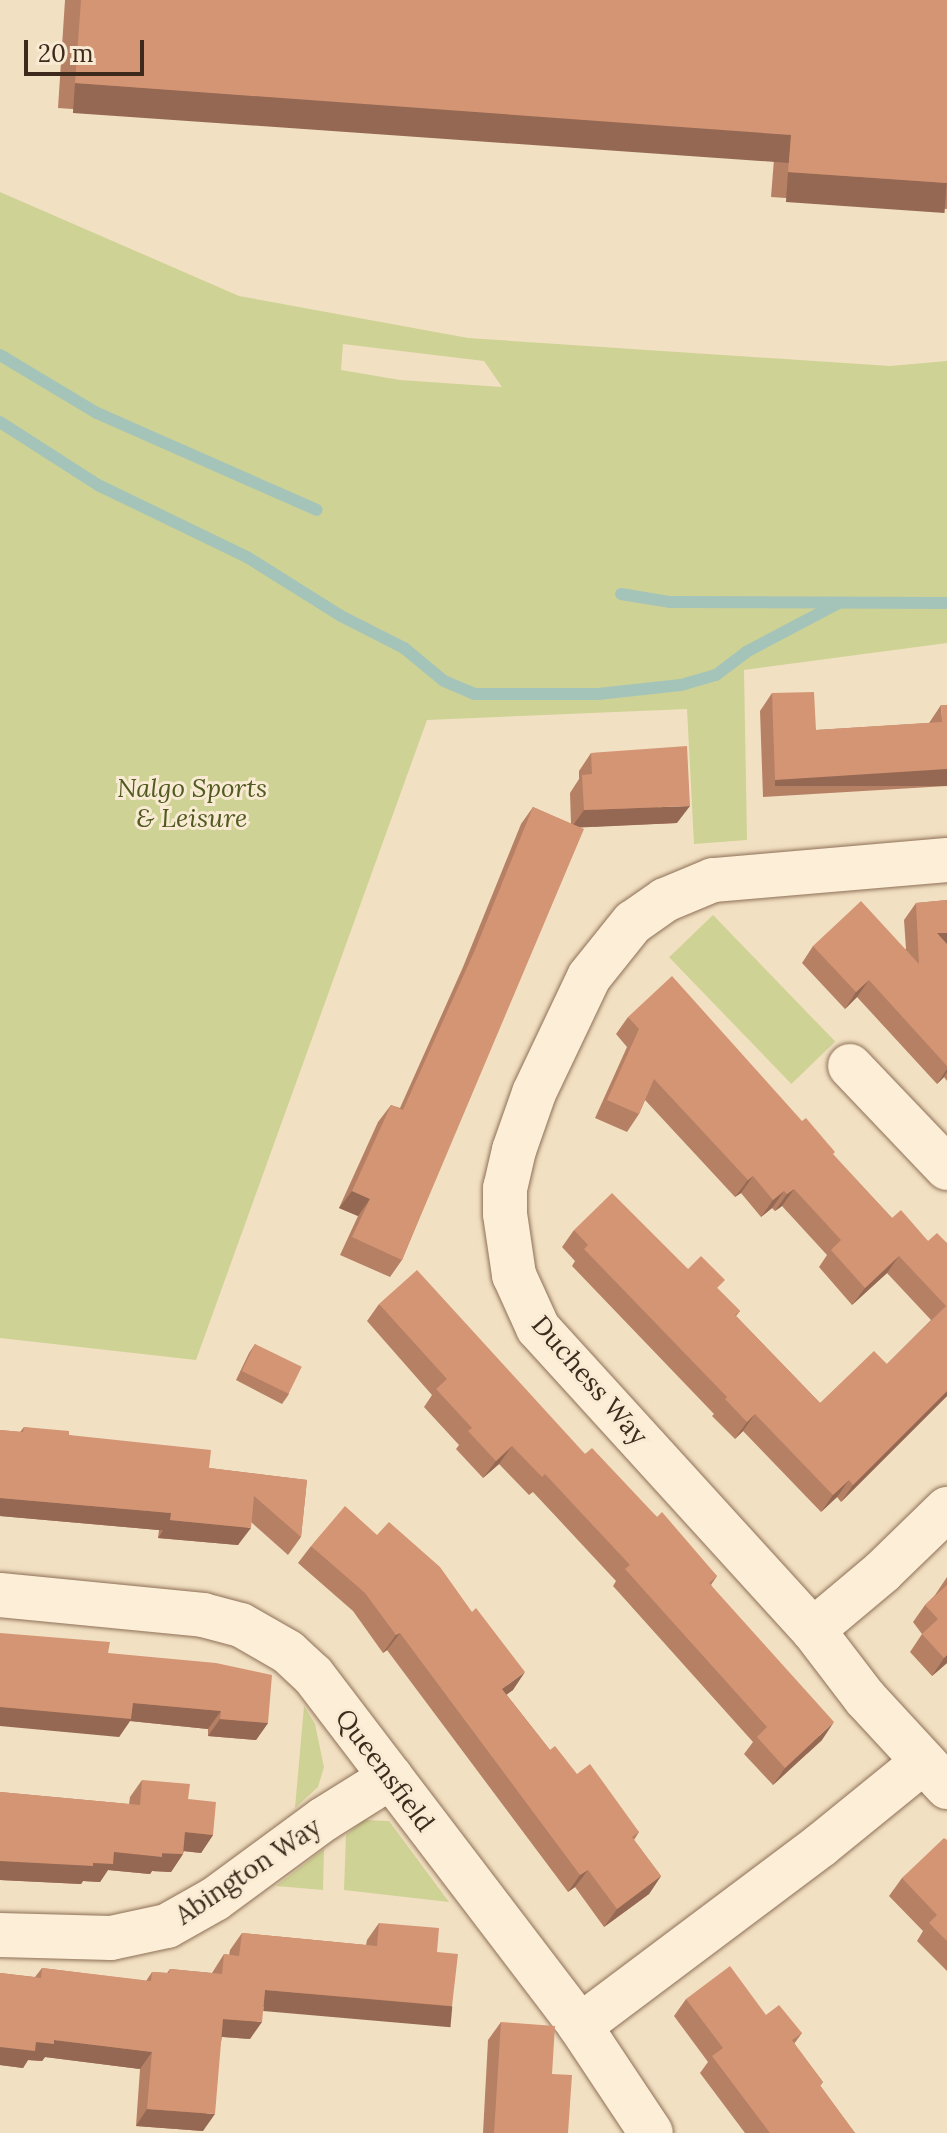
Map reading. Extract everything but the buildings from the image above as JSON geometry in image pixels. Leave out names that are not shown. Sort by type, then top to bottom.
[{"type":"street","name":"Duchess Way","points":[[580,2026],[821,1845],[934,1775],[813,1630],[538,1328],[514,1275],[507,1247],[505,1188],[534,1093],[589,977],[633,922],[665,900],[713,880],[947,860]]},
{"type":"street","points":[[850,1066],[947,1168]]},
{"type":"street","points":[[813,1630],[882,1572],[947,1509]]},
{"type":"street","name":"Queensfield","points":[[0,1595],[203,1615],[267,1636],[313,1675],[580,2026],[651,2133]]},
{"type":"street","name":"Abington Way","points":[[0,1935],[111,1938],[167,1926],[215,1899],[324,1819],[391,1777]]},
{"type":"green space","name":"Nalgo Sports & Leisure","points":[[0,192],[239,296],[468,338],[890,366],[947,361],[947,643],[744,670],[747,840],[694,844],[687,709],[427,720],[196,1360],[0,1338]],"holes":[[[343,344],[484,361],[502,387],[400,380],[341,370]]]},
{"type":"green space","points":[[713,915],[835,1042],[791,1084],[669,957]]},
{"type":"green space","points":[[304,1706],[315,1724],[324,1767],[318,1787],[295,1808]]},
{"type":"green space","points":[[364,1820],[389,1821],[449,1902],[344,1890],[346,1835]]},
{"type":"green space","points":[[324,1849],[323,1890],[276,1886]]},
{"type":"waterway","points":[[0,355],[97,413],[317,510]]},
{"type":"waterway","points":[[0,422],[98,485],[247,557],[341,616],[404,648],[444,681],[474,694],[598,694],[681,685],[716,675],[746,652],[839,603]]},
{"type":"waterway","points":[[621,594],[670,602],[947,603]]}]
